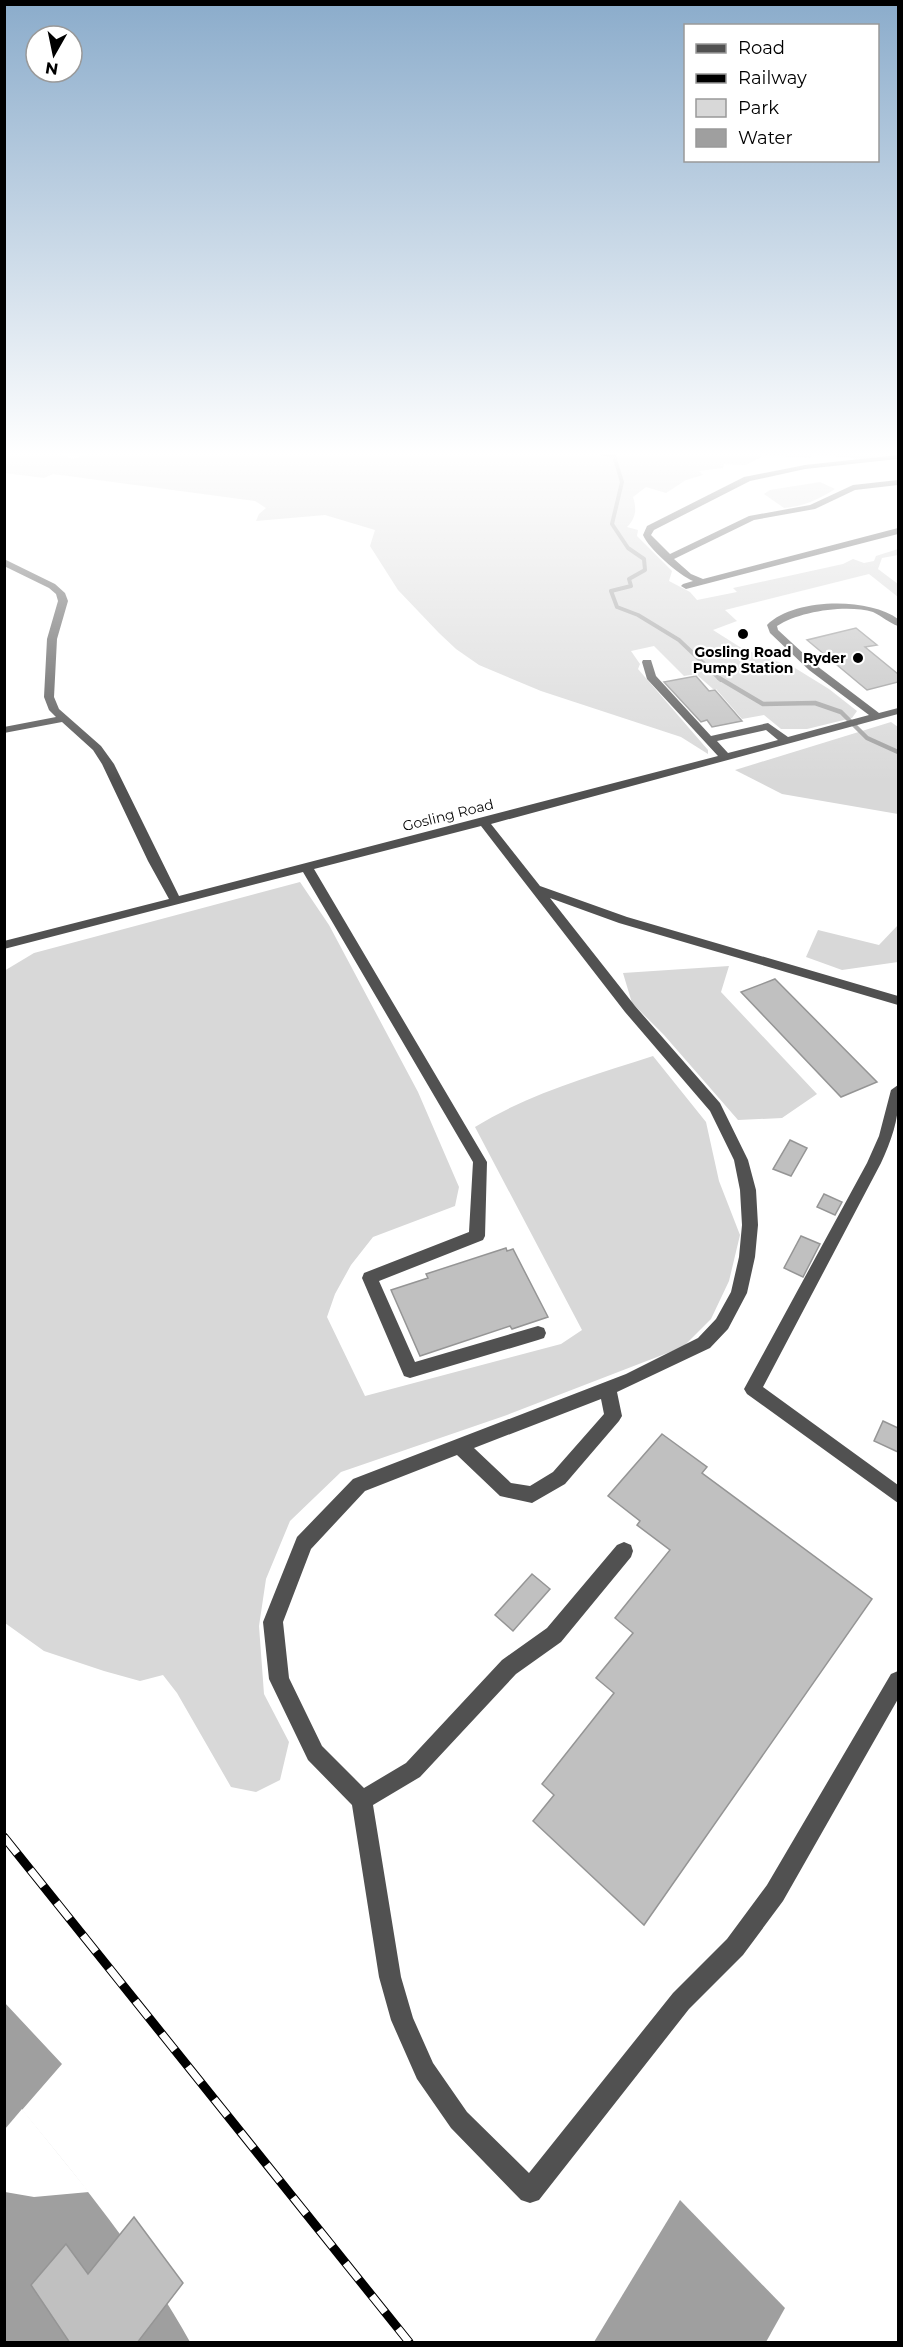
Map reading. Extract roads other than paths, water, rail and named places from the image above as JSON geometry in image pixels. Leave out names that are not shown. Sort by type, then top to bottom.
[{"type":"street","points":[[5,563],[52,586],[60,593],[63,601],[52,639],[49,697],[54,710],[97,748],[108,764],[154,861],[176,901]]},
{"type":"street","points":[[673,563],[688,576],[701,581]]},
{"type":"street","points":[[686,586],[774,563]]},
{"type":"street","points":[[877,716],[813,669],[773,632],[771,625],[778,619],[792,615],[832,608],[856,607],[874,610],[898,623]]},
{"type":"street","points":[[647,662],[651,677],[726,757]]},
{"type":"street","name":"Gosling Road","points":[[4,945],[484,822],[898,711]]},
{"type":"street","points":[[4,730],[62,719]]},
{"type":"street","points":[[709,740],[768,726],[786,741]]},
{"type":"street","points":[[484,822],[630,1009],[715,1107],[741,1160],[748,1190],[750,1225],[747,1257],[739,1293],[722,1324],[704,1343],[608,1388],[359,1485],[304,1543],[273,1622],[279,1679],[315,1753],[362,1800],[390,1977],[402,2020],[425,2071],[459,2120],[530,2191],[681,2001],[735,1947],[775,1893],[898,1681]]},
{"type":"street","points":[[306,866],[480,1162],[477,1236],[370,1278],[410,1371],[538,1333]]},
{"type":"street","points":[[536,888],[623,920],[898,1001]]},
{"type":"street","points":[[898,1090],[886,1136],[874,1162],[753,1389],[898,1495]]},
{"type":"street","points":[[459,1446],[506,1490],[532,1495],[559,1478],[613,1416],[608,1388]]},
{"type":"street","points":[[362,1800],[392,1785],[413,1770],[509,1668],[554,1635],[624,1551]]},
{"type":"water","points":[[4,2002],[62,2064],[22,2110],[132,2251],[190,2342],[5,2342]]},
{"type":"water","points":[[680,2200],[785,2308],[766,2342],[594,2342]]},
{"type":"waterway","points":[[644,563],[645,570],[629,579],[631,586],[611,591],[617,607],[638,615],[679,640],[721,680]]},
{"type":"waterway","points":[[719,678],[763,704],[815,703],[841,712],[867,738],[898,752]]},
{"type":"railway","points":[[4,1837],[409,2342]]},
{"type":"place","name":"Gosling Road Pump Station","points":[[743,634]]},
{"type":"place","name":"Ryder","points":[[858,658]]}]
